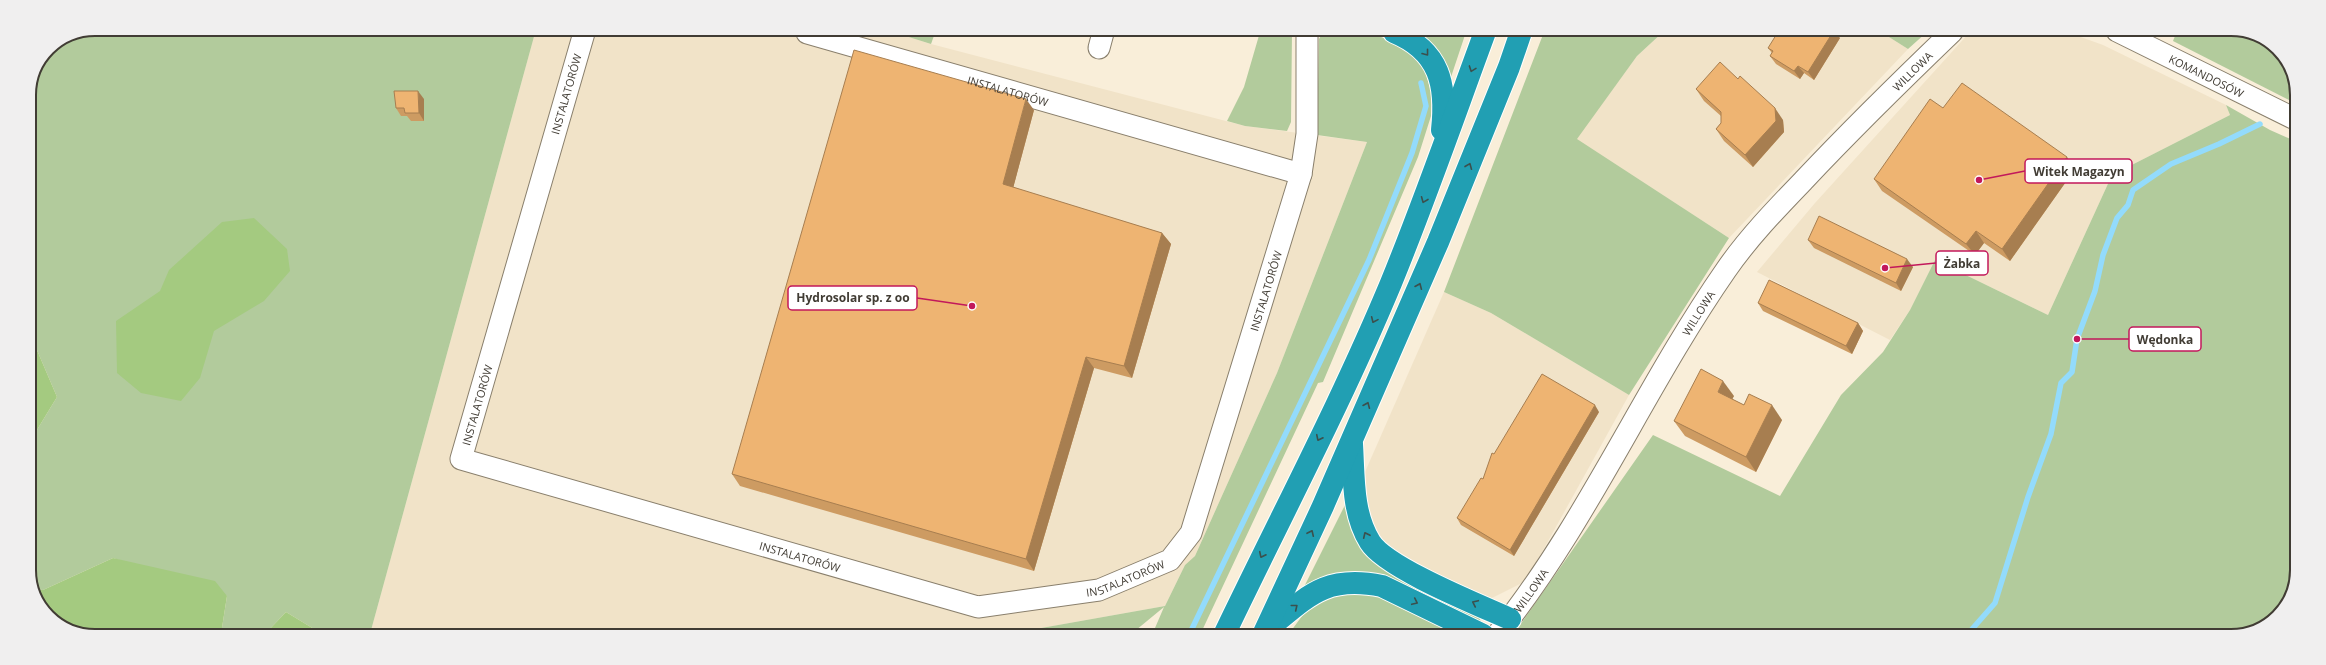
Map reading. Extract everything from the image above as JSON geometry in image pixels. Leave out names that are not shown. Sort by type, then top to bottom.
[{"type":"highway","points":[[1401,36],[1424,49],[1438,70],[1445,104],[1438,164]]},
{"type":"highway","points":[[1227,629],[1337,402],[1390,284],[1438,164],[1484,36]]},
{"type":"highway","points":[[1266,629],[1352,441],[1441,234],[1509,67],[1520,36]]},
{"type":"highway","points":[[1352,441],[1356,505],[1362,526],[1370,543],[1386,558],[1504,627]]},
{"type":"highway","points":[[1269,629],[1307,597],[1321,589],[1338,583],[1358,582],[1382,586],[1471,629]]},
{"type":"street","name":"INSTALATORÓW","points":[[583,36],[461,459],[978,607],[1098,590],[1170,560],[1191,533],[1301,174],[1307,134],[1307,36]]},
{"type":"street","name":"INSTALATORÓW","points":[[818,36],[1301,174]]},
{"type":"street","name":"WILLOWA","points":[[1504,627],[1570,529],[1627,431],[1727,269],[1781,204],[1847,134],[1948,36]]},
{"type":"street","name":"KOMANDOSÓW","points":[[2127,36],[2290,117]]},
{"type":"shaded area","points":[[534,36],[906,36],[931,44],[1245,126],[1367,142],[1277,373],[1195,556],[1185,565],[1165,606],[1036,629],[371,629]]},
{"type":"shaded area","points":[[1659,36],[1887,36],[1908,49],[1729,238],[1576,139],[1637,56]]},
{"type":"shaded area","points":[[1966,36],[2078,36],[2103,45],[2226,105],[2230,115],[2112,175],[2048,315],[1935,260],[1910,310],[1890,340],[1757,272],[1815,203]]},
{"type":"shaded area","points":[[1444,292],[1491,313],[1629,395],[1526,581],[1492,598],[1464,591],[1402,563],[1377,540],[1363,506],[1365,472]]},
{"type":"green space","points":[[95,36],[534,36],[371,629],[314,629],[286,612],[270,629],[222,629],[227,596],[113,558],[43,590],[40,590],[36,574],[36,432],[57,397],[36,348],[36,95],[37,84],[46,62],[53,53],[62,46],[84,37]]},
{"type":"green space","points":[[906,36],[934,36],[931,44]]},
{"type":"green space","points":[[1259,36],[1292,36],[1291,122],[1287,131],[1245,126],[1227,121],[1244,87]]},
{"type":"green space","points":[[1321,36],[1379,36],[1399,45],[1416,56],[1426,74],[1432,95],[1431,116],[1418,157],[1323,382],[1318,383],[1203,629],[1155,629],[1164,607],[1137,629],[1036,629],[1165,606],[1185,565],[1195,556],[1277,373],[1367,142],[1317,135],[1319,39]]},
{"type":"green space","points":[[1419,36],[1465,36],[1449,83]]},
{"type":"green space","points":[[1542,36],[1659,36],[1637,56],[1577,139],[1729,238],[1629,395],[1491,313],[1444,292]]},
{"type":"green space","points":[[1887,36],[1923,36],[1908,49]]},
{"type":"green space","points":[[2175,36],[2231,36],[2246,38],[2257,42],[2273,53],[2282,66],[2289,84],[2290,100],[2173,41]]},
{"type":"green space","points":[[2226,105],[2270,130],[2290,139],[2290,570],[2288,585],[2284,596],[2273,612],[2267,617],[2250,626],[2231,629],[1517,629],[1653,435],[1780,496],[1841,395],[1883,352],[1910,310],[1935,260],[2048,315],[2112,175],[2230,115]]},
{"type":"green space","points":[[254,218],[287,249],[290,271],[264,301],[214,331],[200,378],[181,401],[141,393],[117,373],[116,321],[160,291],[169,270],[222,222]]},
{"type":"green space","points":[[36,348],[57,397],[36,432]]},
{"type":"green space","points":[[1348,499],[1352,519],[1478,614],[1481,622],[1477,623],[1386,581],[1302,591]]},
{"type":"green space","points":[[113,558],[215,581],[227,596],[222,629],[95,629],[80,627],[62,619],[48,606],[40,590],[43,590]]},
{"type":"green space","points":[[1349,590],[1408,605],[1436,618],[1451,629],[1292,629],[1308,608]]},
{"type":"green space","points":[[286,612],[314,629],[270,629]]},
{"type":"building","points":[[1776,36],[1830,36],[1808,72],[1798,66],[1794,71],[1770,56],[1773,51],[1768,48]]},
{"type":"building","points":[[854,50],[1026,99],[1003,184],[1162,233],[1124,366],[1086,357],[1026,559],[732,474]]},
{"type":"building","points":[[1720,62],[1738,79],[1740,76],[1775,108],[1776,121],[1745,155],[1716,129],[1721,123],[1721,112],[1696,89]]},
{"type":"building","points":[[1962,83],[2067,157],[2002,249],[1976,231],[1966,244],[1874,179],[1930,99],[1943,108]]},
{"type":"building","points":[[394,91],[418,91],[419,113],[405,113],[404,108],[396,108]]},
{"type":"building","points":[[1819,216],[1907,259],[1896,283],[1808,240]]},
{"type":"building","points":[[1769,280],[1858,323],[1846,346],[1758,303]]},
{"type":"building","points":[[1701,369],[1723,381],[1718,392],[1744,405],[1749,394],[1772,405],[1746,457],[1674,421]]},
{"type":"building","points":[[1542,374],[1595,405],[1510,550],[1457,518],[1481,478],[1483,479],[1492,453],[1494,454]]},
{"type":"waterway","points":[[1192,629],[1369,260],[1412,153],[1426,106],[1421,83]]},
{"type":"waterway","points":[[1972,629],[1995,603],[2028,497],[2051,434],[2061,383],[2072,372],[2077,339],[2095,291],[2103,255],[2117,218],[2128,205],[2133,190],[2171,164],[2219,144],[2260,124]]},
{"type":"place","name":"Witek Magazyn","points":[[1979,180]]},
{"type":"place","name":"Żabka","points":[[1885,268]]},
{"type":"place","name":"Hydrosolar sp. z oo","points":[[972,306]]},
{"type":"place","name":"Wędonka","points":[[2077,339]]}]
